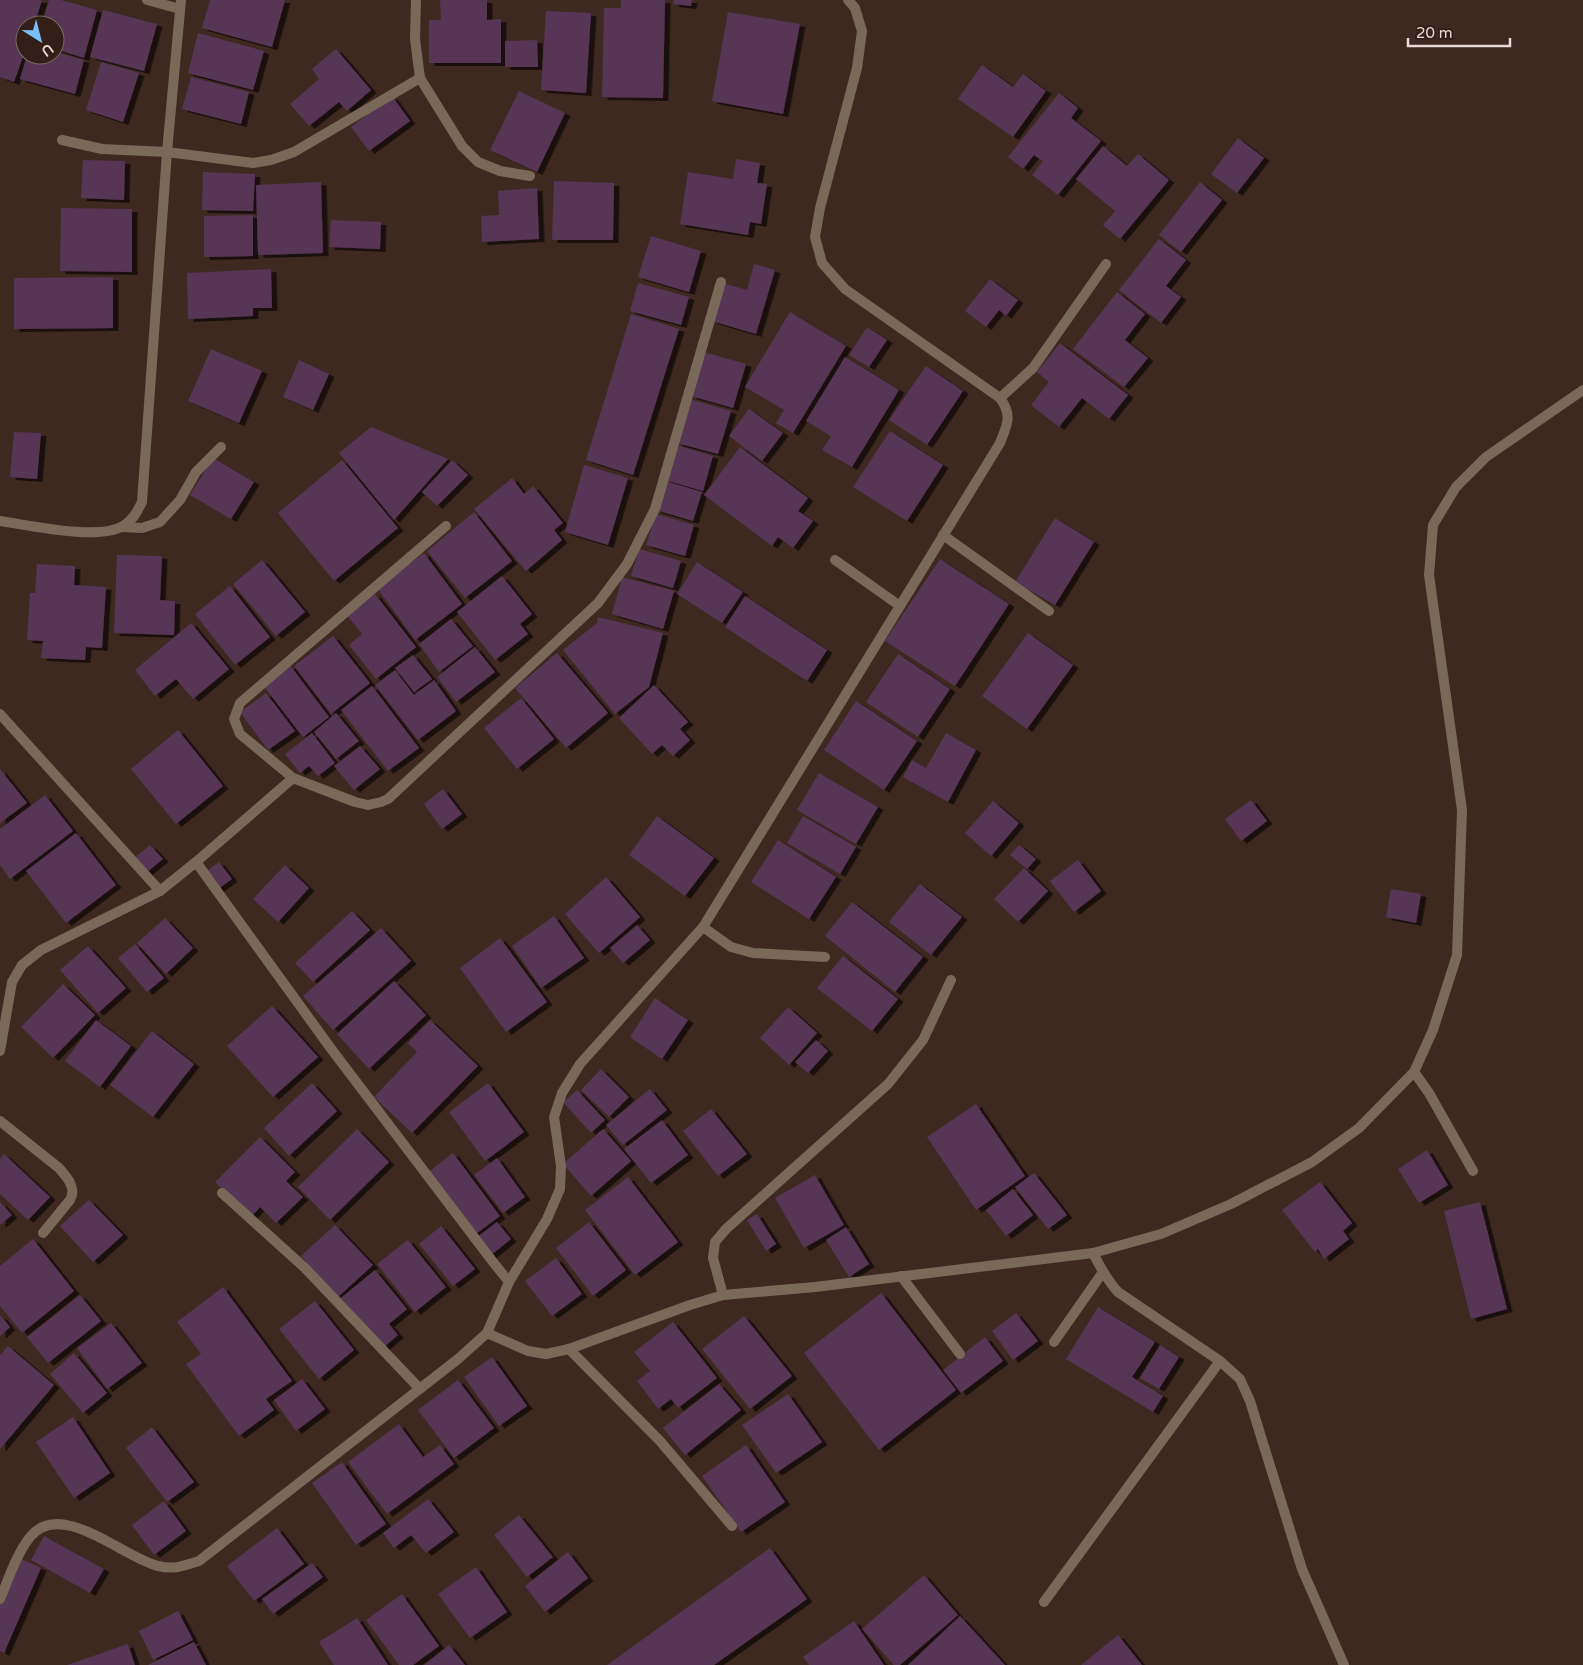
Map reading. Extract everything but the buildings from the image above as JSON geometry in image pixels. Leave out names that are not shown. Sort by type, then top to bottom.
[{"type":"street","points":[[122,527],[135,516],[142,502],[167,152],[180,4],[147,0]]},
{"type":"street","points":[[416,0],[415,39],[420,78],[462,146],[478,162],[500,171],[530,176]]},
{"type":"street","points":[[0,1599],[19,1556],[31,1536],[42,1528],[54,1524],[74,1526],[156,1566],[176,1568],[199,1561],[458,1359],[487,1333],[510,1282],[548,1219],[560,1189],[561,1166],[554,1117],[562,1093],[580,1064],[702,927],[1000,443],[1008,421],[1006,407],[1000,398],[845,289],[822,263],[815,238],[820,208],[857,68],[862,32],[855,8],[848,0]]},
{"type":"street","points":[[62,140],[102,150],[167,152],[253,163],[272,160],[294,152],[420,78]]},
{"type":"street","points":[[1000,398],[1033,368],[1106,264]]},
{"type":"street","points":[[446,526],[240,703],[234,719],[240,734],[293,778],[355,802],[368,805],[388,799],[598,603],[627,564],[655,509],[721,282]]},
{"type":"street","points":[[487,1333],[528,1351],[546,1354],[569,1349],[723,1295],[815,1287],[1093,1253],[1161,1234],[1231,1204],[1312,1162],[1359,1128],[1414,1072],[1433,1030],[1457,955],[1462,810],[1429,575],[1433,525],[1456,487],[1486,457],[1583,390]]},
{"type":"street","points":[[0,522],[82,532],[108,531],[122,527],[142,528],[160,522],[180,500],[196,472],[220,447]]},
{"type":"street","points":[[943,535],[1049,611]]},
{"type":"street","points":[[835,560],[900,606]]},
{"type":"street","points":[[0,714],[160,891]]},
{"type":"street","points":[[0,1052],[12,982],[22,965],[41,950],[160,891],[293,778]]},
{"type":"street","points":[[196,862],[338,1058],[510,1282]]},
{"type":"street","points":[[702,927],[731,947],[753,953],[825,957]]},
{"type":"street","points":[[723,1295],[713,1258],[715,1242],[726,1229],[888,1084],[923,1040],[952,980]]},
{"type":"street","points":[[1414,1072],[1429,1093],[1473,1170]]},
{"type":"street","points":[[0,1121],[59,1168],[72,1186],[73,1195],[44,1233]]},
{"type":"street","points":[[222,1193],[305,1268],[420,1389]]},
{"type":"street","points":[[1093,1253],[1110,1284],[1118,1292],[1220,1361],[1240,1379],[1250,1401],[1302,1569],[1344,1665]]},
{"type":"street","points":[[1054,1342],[1103,1272]]},
{"type":"street","points":[[901,1276],[960,1354]]},
{"type":"street","points":[[569,1349],[660,1441],[732,1526]]},
{"type":"street","points":[[1044,1602],[1220,1361]]}]
